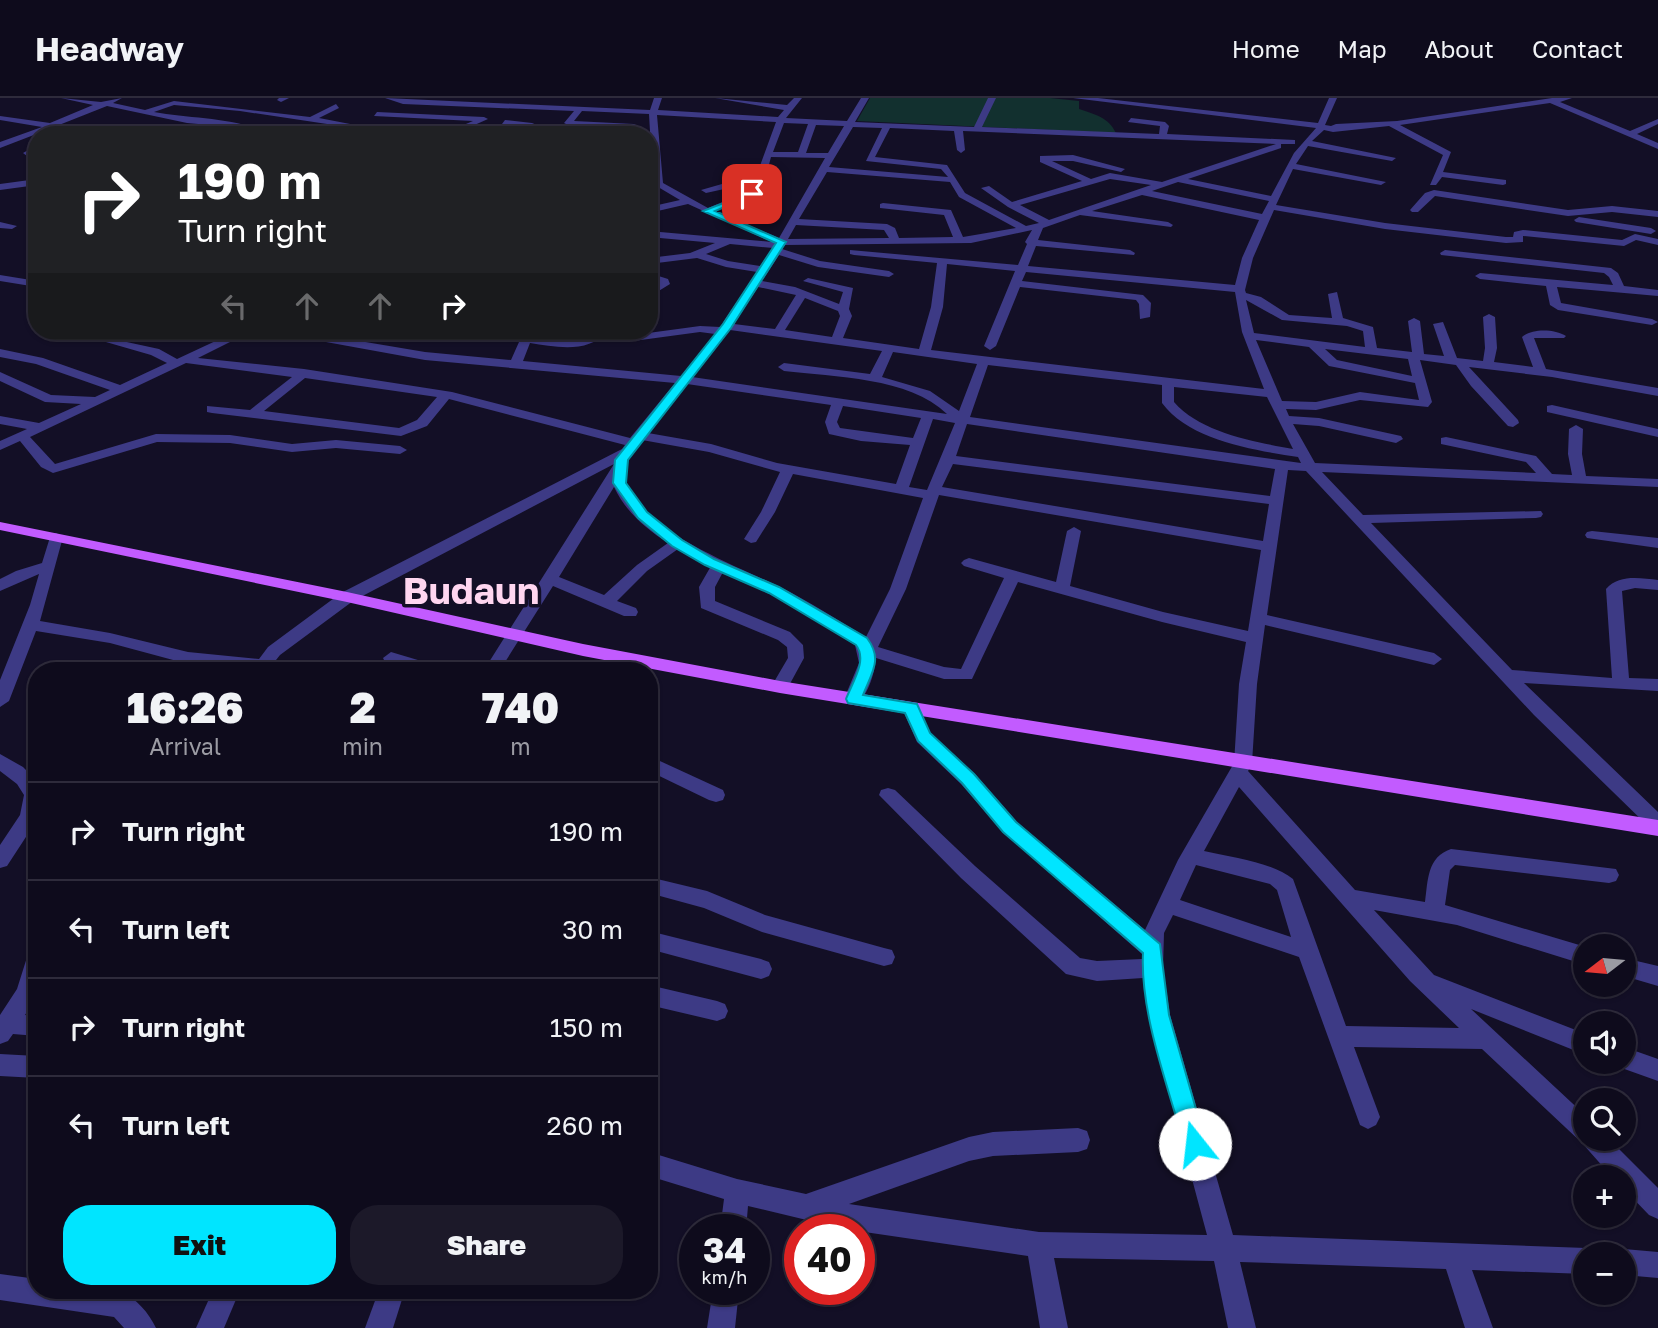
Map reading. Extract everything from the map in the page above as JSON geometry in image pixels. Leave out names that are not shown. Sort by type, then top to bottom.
[{"type":"main road","points":[[0,526],[647,662]]},
{"type":"main road","points":[[658,664],[1240,768],[1658,826]]},
{"type":"street","points":[[65,98],[192,122],[228,126]]},
{"type":"street","points":[[0,118],[51,126],[118,98]]},
{"type":"street","points":[[218,98],[248,102],[234,109]]},
{"type":"street","points":[[719,98],[789,108]]},
{"type":"street","points":[[705,190],[751,181],[761,176],[780,120],[799,98]]},
{"type":"street","points":[[497,662],[633,444],[725,328],[755,283],[865,98]]},
{"type":"street","points":[[977,129],[992,98]]},
{"type":"street","points":[[1077,98],[1131,101],[1317,131],[1392,158]]},
{"type":"street","points":[[1333,98],[1317,131],[1290,170],[1270,208],[1253,245],[1241,292],[1249,336],[1283,419],[1311,468],[1540,711],[1658,826]]},
{"type":"street","points":[[1521,98],[1543,101],[1658,146]]},
{"type":"street","points":[[779,246],[958,240],[1025,229],[1317,131],[1568,98]]},
{"type":"street","points":[[368,126],[370,120],[392,99],[526,102],[580,108],[849,124],[1162,136],[1317,131],[1543,101]]},
{"type":"street","points":[[635,126],[658,99],[669,101]]},
{"type":"street","points":[[466,126],[526,102]]},
{"type":"street","points":[[501,126],[526,102]]},
{"type":"street","points":[[598,109],[616,102]]},
{"type":"street","points":[[145,112],[170,103],[234,109],[341,126]]},
{"type":"street","points":[[692,114],[698,104]]},
{"type":"street","points":[[310,120],[336,106]]},
{"type":"street","points":[[580,108],[568,123],[618,126]]},
{"type":"street","points":[[649,111],[650,126]]},
{"type":"street","points":[[377,114],[484,119]]},
{"type":"street","points":[[252,126],[281,116]]},
{"type":"street","points":[[1131,120],[1162,124],[1165,127],[1162,136]]},
{"type":"street","points":[[1631,134],[1658,121]]},
{"type":"street","points":[[801,155],[813,122]]},
{"type":"street","points":[[1390,123],[1448,153],[1431,193],[1415,209]]},
{"type":"street","points":[[501,126],[532,126]]},
{"type":"street","points":[[887,126],[869,159],[939,165],[948,169],[961,195],[1025,229]]},
{"type":"street","points":[[1646,127],[1658,130]]},
{"type":"street","points":[[958,128],[961,150]]},
{"type":"street","points":[[0,145],[28,135]]},
{"type":"street","points":[[1041,146],[1043,158],[1049,164],[1091,182]]},
{"type":"street","points":[[767,154],[830,156]]},
{"type":"street","points":[[1043,158],[1073,158],[1121,169]]},
{"type":"street","points":[[823,169],[954,180]]},
{"type":"street","points":[[1290,170],[1381,182]]},
{"type":"street","points":[[1290,170],[1361,186]]},
{"type":"street","points":[[1437,175],[1503,182]]},
{"type":"street","points":[[1011,205],[1119,176],[1159,184]]},
{"type":"street","points":[[1175,179],[1270,208]]},
{"type":"street","points":[[708,211],[752,194],[755,190],[751,181]]},
{"type":"street","points":[[0,189],[28,182]]},
{"type":"street","points":[[658,183],[708,211],[818,264],[889,274]]},
{"type":"street","points":[[986,188],[1043,224]]},
{"type":"street","points":[[1139,191],[1385,226],[1506,240],[1519,240],[1518,234],[1523,233],[1624,243],[1635,237],[1658,242]]},
{"type":"street","points":[[872,226],[891,192]]},
{"type":"street","points":[[1431,193],[1568,213],[1612,209],[1658,214]]},
{"type":"street","points":[[658,206],[688,200]]},
{"type":"street","points":[[658,260],[697,254],[728,241],[735,234],[690,208],[686,204],[688,200]]},
{"type":"street","points":[[883,206],[948,212],[958,240]]},
{"type":"street","points":[[1079,212],[1168,225]]},
{"type":"street","points":[[1575,219],[1658,233]]},
{"type":"street","points":[[793,222],[890,228],[895,242]]},
{"type":"street","points":[[990,346],[1030,242],[1043,224]]},
{"type":"street","points":[[0,225],[12,226]]},
{"type":"street","points":[[658,235],[1020,268],[1241,292],[1286,318],[1346,323]]},
{"type":"street","points":[[1030,242],[1130,253]]},
{"type":"street","points":[[1445,253],[1607,270],[1617,278],[1620,290]]},
{"type":"street","points":[[697,254],[726,264],[763,270]]},
{"type":"street","points":[[924,353],[937,307],[942,261]]},
{"type":"street","points":[[1480,276],[1658,293]]},
{"type":"street","points":[[0,278],[28,283]]},
{"type":"street","points":[[658,279],[665,284],[658,288]]},
{"type":"street","points":[[808,281],[849,290],[843,309],[846,316],[836,341]]},
{"type":"street","points":[[755,283],[791,289],[843,309]]},
{"type":"street","points":[[1014,283],[1139,297],[1145,303],[1144,317]]},
{"type":"street","points":[[1551,284],[1556,305],[1562,308],[1652,322]]},
{"type":"street","points":[[1637,291],[1658,334]]},
{"type":"street","points":[[778,333],[802,293]]},
{"type":"street","points":[[1333,294],[1338,320],[1369,329],[1371,351]]},
{"type":"street","points":[[1488,365],[1491,348],[1489,317]]},
{"type":"street","points":[[658,334],[725,328],[1168,382],[1316,406],[1360,396],[1420,405],[1426,402],[1416,357],[1414,321]]},
{"type":"street","points":[[1439,324],[1456,361],[1513,422]]},
{"type":"street","points":[[1541,372],[1529,335],[1560,336]]},
{"type":"street","points":[[1249,336],[1541,372],[1612,382],[1658,392]]},
{"type":"street","points":[[110,340],[182,362],[304,373],[446,395],[633,444],[711,448],[788,470],[1269,547]]},
{"type":"street","points":[[0,446],[227,340]]},
{"type":"street","points":[[331,340],[425,356],[685,380],[1282,466],[1580,480],[1657,480]]},
{"type":"street","points":[[515,365],[527,342],[525,340]]},
{"type":"street","points":[[538,340],[581,343],[592,340]]},
{"type":"street","points":[[1313,344],[1333,363],[1421,381]]},
{"type":"street","points":[[874,380],[889,348]]},
{"type":"street","points":[[0,352],[38,361],[122,390]]},
{"type":"street","points":[[853,699],[867,668],[868,650],[898,589],[984,361]]},
{"type":"street","points":[[783,367],[918,389],[955,411],[961,419]]},
{"type":"street","points":[[253,414],[304,373]]},
{"type":"street","points":[[0,376],[49,399],[102,399]]},
{"type":"street","points":[[1168,382],[1168,403],[1182,419],[1258,447],[1302,454]]},
{"type":"street","points":[[212,409],[401,432],[422,423],[446,395]]},
{"type":"street","points":[[838,402],[831,422],[834,431],[861,437],[919,442]]},
{"type":"street","points":[[1552,410],[1658,433]]},
{"type":"street","points":[[901,489],[928,415]]},
{"type":"street","points":[[1283,419],[1319,422],[1396,439]]},
{"type":"street","points":[[0,420],[38,428]]},
{"type":"street","points":[[1576,429],[1575,454],[1580,480]]},
{"type":"street","points":[[22,435],[53,469],[156,438],[230,439],[292,448],[336,444],[400,450]]},
{"type":"street","points":[[1446,441],[1531,459],[1548,478]]},
{"type":"street","points":[[266,662],[285,643],[347,597],[633,444]]},
{"type":"street","points":[[948,458],[1277,501]]},
{"type":"street","points":[[1242,1328],[1224,1248],[1159,1015],[1152,959],[1154,933],[1167,904],[1240,768],[1248,684],[1282,466]]},
{"type":"street","points":[[619,469],[619,483],[632,503],[642,515],[677,543],[719,566],[774,590],[861,641],[868,650],[944,673],[966,675],[1013,575]]},
{"type":"street","points":[[751,539],[768,512],[788,470]]},
{"type":"street","points":[[1359,519],[1536,514]]},
{"type":"street","points":[[1062,588],[1074,531]]},
{"type":"street","points":[[1592,535],[1658,543]]},
{"type":"street","points":[[1,693],[38,605],[56,537]]},
{"type":"street","points":[[605,603],[642,569],[677,543]]},
{"type":"street","points":[[969,564],[1162,617],[1255,638]]},
{"type":"street","points":[[0,586],[21,574],[48,566]]},
{"type":"street","points":[[719,566],[707,587],[707,604],[784,636],[795,645],[796,658],[780,687]]},
{"type":"street","points":[[550,579],[630,612]]},
{"type":"street","points":[[1621,684],[1614,589],[1619,584],[1629,583],[1658,585]]},
{"type":"street","points":[[1258,618],[1434,659]]},
{"type":"street","points":[[30,625],[110,638],[188,662]]},
{"type":"street","points":[[391,658],[405,662]]},
{"type":"street","points":[[1509,676],[1658,685]]},
{"type":"street","points":[[911,708],[923,737],[968,779],[1010,827],[1152,959]]},
{"type":"street","points":[[0,761],[28,783]]},
{"type":"street","points":[[658,767],[716,795]]},
{"type":"street","points":[[1240,768],[1426,981],[1573,1121]]},
{"type":"street","points":[[888,795],[968,872],[1074,967],[1097,971],[1152,959]]},
{"type":"street","points":[[0,860],[28,819]]},
{"type":"street","points":[[1191,856],[1260,872],[1277,878],[1286,885],[1307,951],[1368,1117]]},
{"type":"street","points":[[1434,911],[1440,867],[1451,857],[1609,875]]},
{"type":"street","points":[[658,886],[707,900],[762,923],[884,957]]},
{"type":"street","points":[[1352,898],[1434,911],[1573,952]]},
{"type":"street","points":[[1167,904],[1307,951]]},
{"type":"street","points":[[658,942],[761,969]]},
{"type":"street","points":[[1636,970],[1658,976]]},
{"type":"street","points":[[1426,981],[1573,1040]]},
{"type":"street","points":[[4,1028],[28,989]]},
{"type":"street","points":[[658,997],[717,1011]]},
{"type":"street","points":[[4,1028],[28,1027]]},
{"type":"street","points":[[1338,1036],[1487,1039]]},
{"type":"street","points":[[1636,1062],[1658,1070]]},
{"type":"street","points":[[0,1065],[28,1066]]},
{"type":"street","points":[[806,1207],[969,1149],[993,1144],[1078,1140]]},
{"type":"street","points":[[1604,1151],[1658,1206]]},
{"type":"street","points":[[658,1167],[737,1191],[844,1216],[1039,1245],[1224,1248],[1573,1261]]},
{"type":"street","points":[[735,1214],[737,1191]]},
{"type":"street","points":[[1039,1245],[1054,1328]]},
{"type":"street","points":[[1454,1257],[1479,1328]]},
{"type":"street","points":[[1636,1263],[1658,1265]]},
{"type":"street","points":[[0,1287],[28,1290]]},
{"type":"street","points":[[90,1299],[121,1305],[142,1328]]},
{"type":"street","points":[[210,1328],[223,1299]]},
{"type":"street","points":[[379,1328],[389,1299]]},
{"type":"street","points":[[721,1328],[724,1305]]},
{"type":"green space","points":[[870,98],[1050,98],[1079,101],[1079,109],[1105,120],[1116,133],[857,121]]},
{"type":"district","name":"Budaun","points":[[471,591]]},
{"type":"route","points":[[752,194],[708,211],[781,242],[727,326],[621,460],[619,483],[642,515],[677,543],[709,562],[774,590],[861,641],[868,650],[869,660],[853,699],[911,708],[923,737],[968,779],[1028,846],[1153,950],[1152,968],[1159,1015],[1195,1144]]}]
